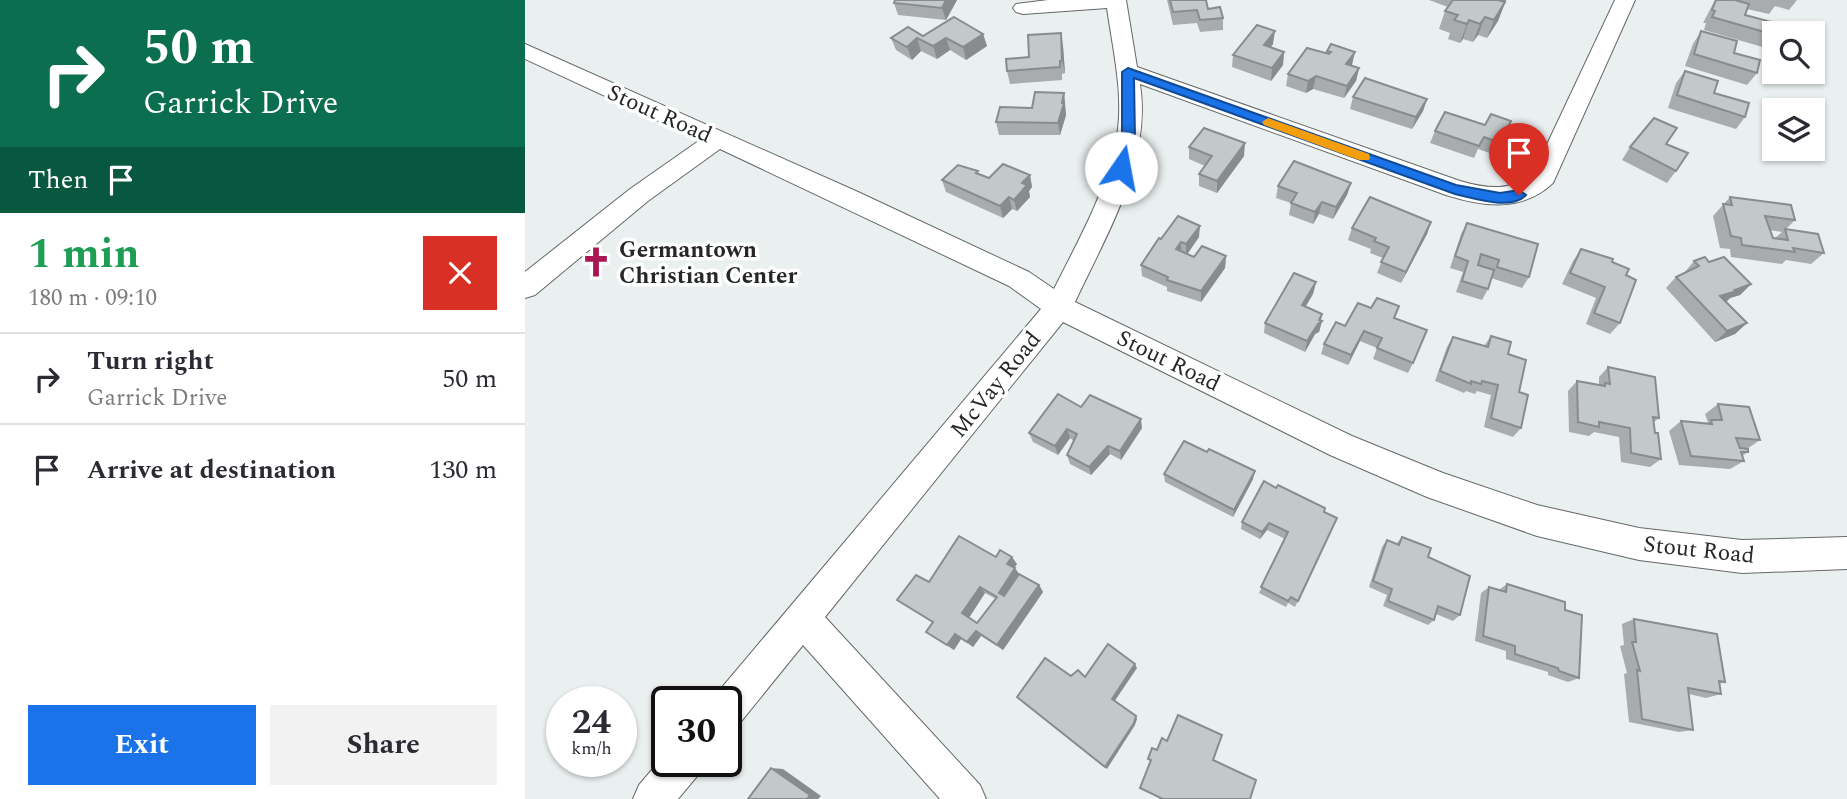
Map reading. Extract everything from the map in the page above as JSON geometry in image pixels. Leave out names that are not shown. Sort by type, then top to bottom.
[{"type":"street","points":[[1128,72],[1455,190],[1500,198],[1519,195],[1535,187],[1544,177],[1625,0]]},
{"type":"street","points":[[1023,8],[1116,1]]},
{"type":"street","name":"McVay Road","points":[[742,692],[1059,307],[1110,201],[1128,140],[1128,72],[1116,1]]},
{"type":"street","name":"Stout Road","points":[[525,51],[1019,279],[1059,307],[1350,449],[1464,497],[1534,520],[1613,540],[1691,551],[1762,556],[1847,553]]},
{"type":"street","points":[[525,287],[639,195],[717,139]]},
{"type":"street","points":[[803,619],[966,799]]},
{"type":"street","points":[[653,799],[671,777]]},
{"type":"building","points":[[895,0],[946,0],[942,8],[894,3]]},
{"type":"building","points":[[1170,0],[1206,0],[1208,9],[1220,7],[1223,18],[1200,20],[1197,10],[1173,12]]},
{"type":"building","points":[[1453,0],[1505,2],[1494,20],[1485,17],[1480,24],[1469,20],[1467,24],[1454,20],[1458,15],[1445,11]]},
{"type":"building","points":[[1716,0],[1735,0],[1749,4],[1745,15],[1768,21],[1762,21],[1762,31],[1712,17],[1715,11],[1712,10]]},
{"type":"building","points":[[954,17],[983,34],[963,47],[946,38],[933,46],[917,38],[907,47],[891,38],[908,27],[923,36]]},
{"type":"building","points":[[1257,25],[1275,31],[1264,45],[1284,52],[1272,68],[1233,55]]},
{"type":"building","points":[[1701,31],[1737,41],[1734,53],[1760,60],[1757,73],[1694,54]]},
{"type":"building","points":[[1061,33],[1060,67],[1007,71],[1006,59],[1029,57],[1028,35]]},
{"type":"building","points":[[1331,44],[1355,52],[1346,64],[1359,68],[1347,86],[1316,76],[1308,81],[1288,74],[1307,48],[1329,54],[1331,52],[1327,51]]},
{"type":"building","points":[[1685,71],[1718,81],[1714,93],[1749,103],[1745,117],[1677,95]]},
{"type":"building","points":[[1365,78],[1427,99],[1416,117],[1353,97]]},
{"type":"building","points":[[1035,92],[1064,93],[1058,123],[996,122],[1000,107],[1032,108]]},
{"type":"building","points":[[1445,112],[1485,125],[1491,114],[1511,121],[1501,143],[1484,137],[1479,146],[1435,131]]},
{"type":"building","points":[[1654,118],[1677,128],[1666,144],[1688,153],[1676,171],[1630,147]]},
{"type":"building","points":[[1204,128],[1245,143],[1217,181],[1199,174],[1212,156],[1189,147]]},
{"type":"building","points":[[1294,161],[1351,183],[1336,207],[1322,202],[1315,212],[1291,203],[1297,193],[1278,186]]},
{"type":"building","points":[[1003,164],[1030,175],[1022,183],[1027,185],[1014,200],[1009,197],[1000,206],[942,180],[958,165],[978,171],[976,173],[989,178]]},
{"type":"building","points":[[1370,197],[1431,222],[1406,272],[1381,262],[1389,247],[1352,228]]},
{"type":"building","points":[[1730,197],[1791,205],[1795,220],[1765,216],[1773,238],[1788,240],[1785,229],[1818,234],[1824,253],[1742,245],[1741,238],[1731,236],[1723,204],[1732,205]]},
{"type":"building","points":[[1178,216],[1200,226],[1186,244],[1181,242],[1176,249],[1194,257],[1202,246],[1226,256],[1201,291],[1167,280],[1168,277],[1141,265]]},
{"type":"building","points":[[1467,223],[1538,244],[1529,277],[1497,267],[1499,260],[1481,254],[1478,265],[1494,270],[1488,289],[1462,281],[1468,261],[1455,256]]},
{"type":"building","points":[[1581,249],[1613,259],[1612,262],[1629,269],[1626,275],[1636,280],[1620,323],[1594,313],[1605,287],[1570,273]]},
{"type":"building","points":[[1705,257],[1709,262],[1724,257],[1751,284],[1720,296],[1747,323],[1727,331],[1676,277],[1699,266],[1694,261]]},
{"type":"building","points":[[1294,273],[1316,282],[1302,305],[1322,314],[1319,320],[1322,321],[1307,341],[1265,323]]},
{"type":"building","points":[[1377,298],[1399,306],[1394,318],[1427,330],[1413,363],[1377,348],[1382,338],[1364,331],[1351,355],[1324,344],[1336,322],[1345,326],[1358,303],[1371,308]]},
{"type":"building","points":[[1491,336],[1511,342],[1508,354],[1526,360],[1519,392],[1528,395],[1521,428],[1491,418],[1498,385],[1482,381],[1481,384],[1471,381],[1471,384],[1440,371],[1453,337],[1488,347]]},
{"type":"building","points":[[1608,367],[1655,377],[1659,418],[1653,417],[1661,459],[1631,453],[1630,428],[1599,422],[1599,427],[1578,422],[1577,381],[1605,386],[1605,383],[1610,384]]},
{"type":"building","points":[[1058,394],[1081,407],[1090,395],[1141,419],[1120,451],[1108,446],[1089,467],[1067,455],[1077,434],[1067,429],[1055,446],[1029,433]]},
{"type":"building","points":[[1718,404],[1749,407],[1760,440],[1736,438],[1740,448],[1748,449],[1748,452],[1741,452],[1744,461],[1691,456],[1681,421],[1712,424],[1711,420],[1722,420]]},
{"type":"building","points":[[1184,441],[1207,452],[1209,449],[1255,471],[1234,510],[1164,474]]},
{"type":"building","points":[[1264,481],[1325,508],[1324,512],[1337,518],[1298,601],[1291,597],[1288,601],[1261,587],[1288,532],[1269,523],[1262,532],[1242,522]]},
{"type":"building","points":[[959,536],[996,557],[1000,550],[1012,557],[1007,564],[1015,568],[999,593],[1004,596],[1019,574],[1039,585],[997,645],[976,631],[967,642],[955,634],[947,645],[926,632],[933,622],[897,600],[916,575],[929,582]],"holes":[[[980,587],[997,597],[977,623],[962,613]]]},
{"type":"building","points":[[1402,537],[1431,548],[1428,557],[1470,576],[1460,615],[1438,606],[1434,620],[1388,601],[1392,589],[1373,581],[1387,540],[1399,545]]},
{"type":"building","points":[[1507,584],[1565,602],[1565,610],[1582,615],[1579,678],[1515,654],[1515,646],[1483,636],[1489,587],[1506,592]]},
{"type":"building","points":[[1634,619],[1717,634],[1725,682],[1719,681],[1721,694],[1688,688],[1693,730],[1642,719],[1637,670],[1640,671],[1632,642],[1636,642]]},
{"type":"building","points":[[1108,644],[1135,664],[1112,699],[1136,716],[1105,767],[1017,697],[1045,658],[1071,676],[1078,670],[1085,677]]},
{"type":"building","points":[[1178,715],[1222,735],[1213,760],[1256,780],[1250,799],[1160,799],[1140,788],[1151,760],[1148,759],[1152,748],[1157,750],[1162,738],[1167,741]]},
{"type":"building","points":[[771,768],[810,795],[807,799],[748,799]]},
{"type":"slow traffic","points":[[1268,122],[1364,157]]},
{"type":"place","name":"Germantown Christian Center","points":[[596,262]]},
{"type":"route","points":[[1121,168],[1128,140],[1128,72],[1455,190],[1500,198],[1519,195]]}]
